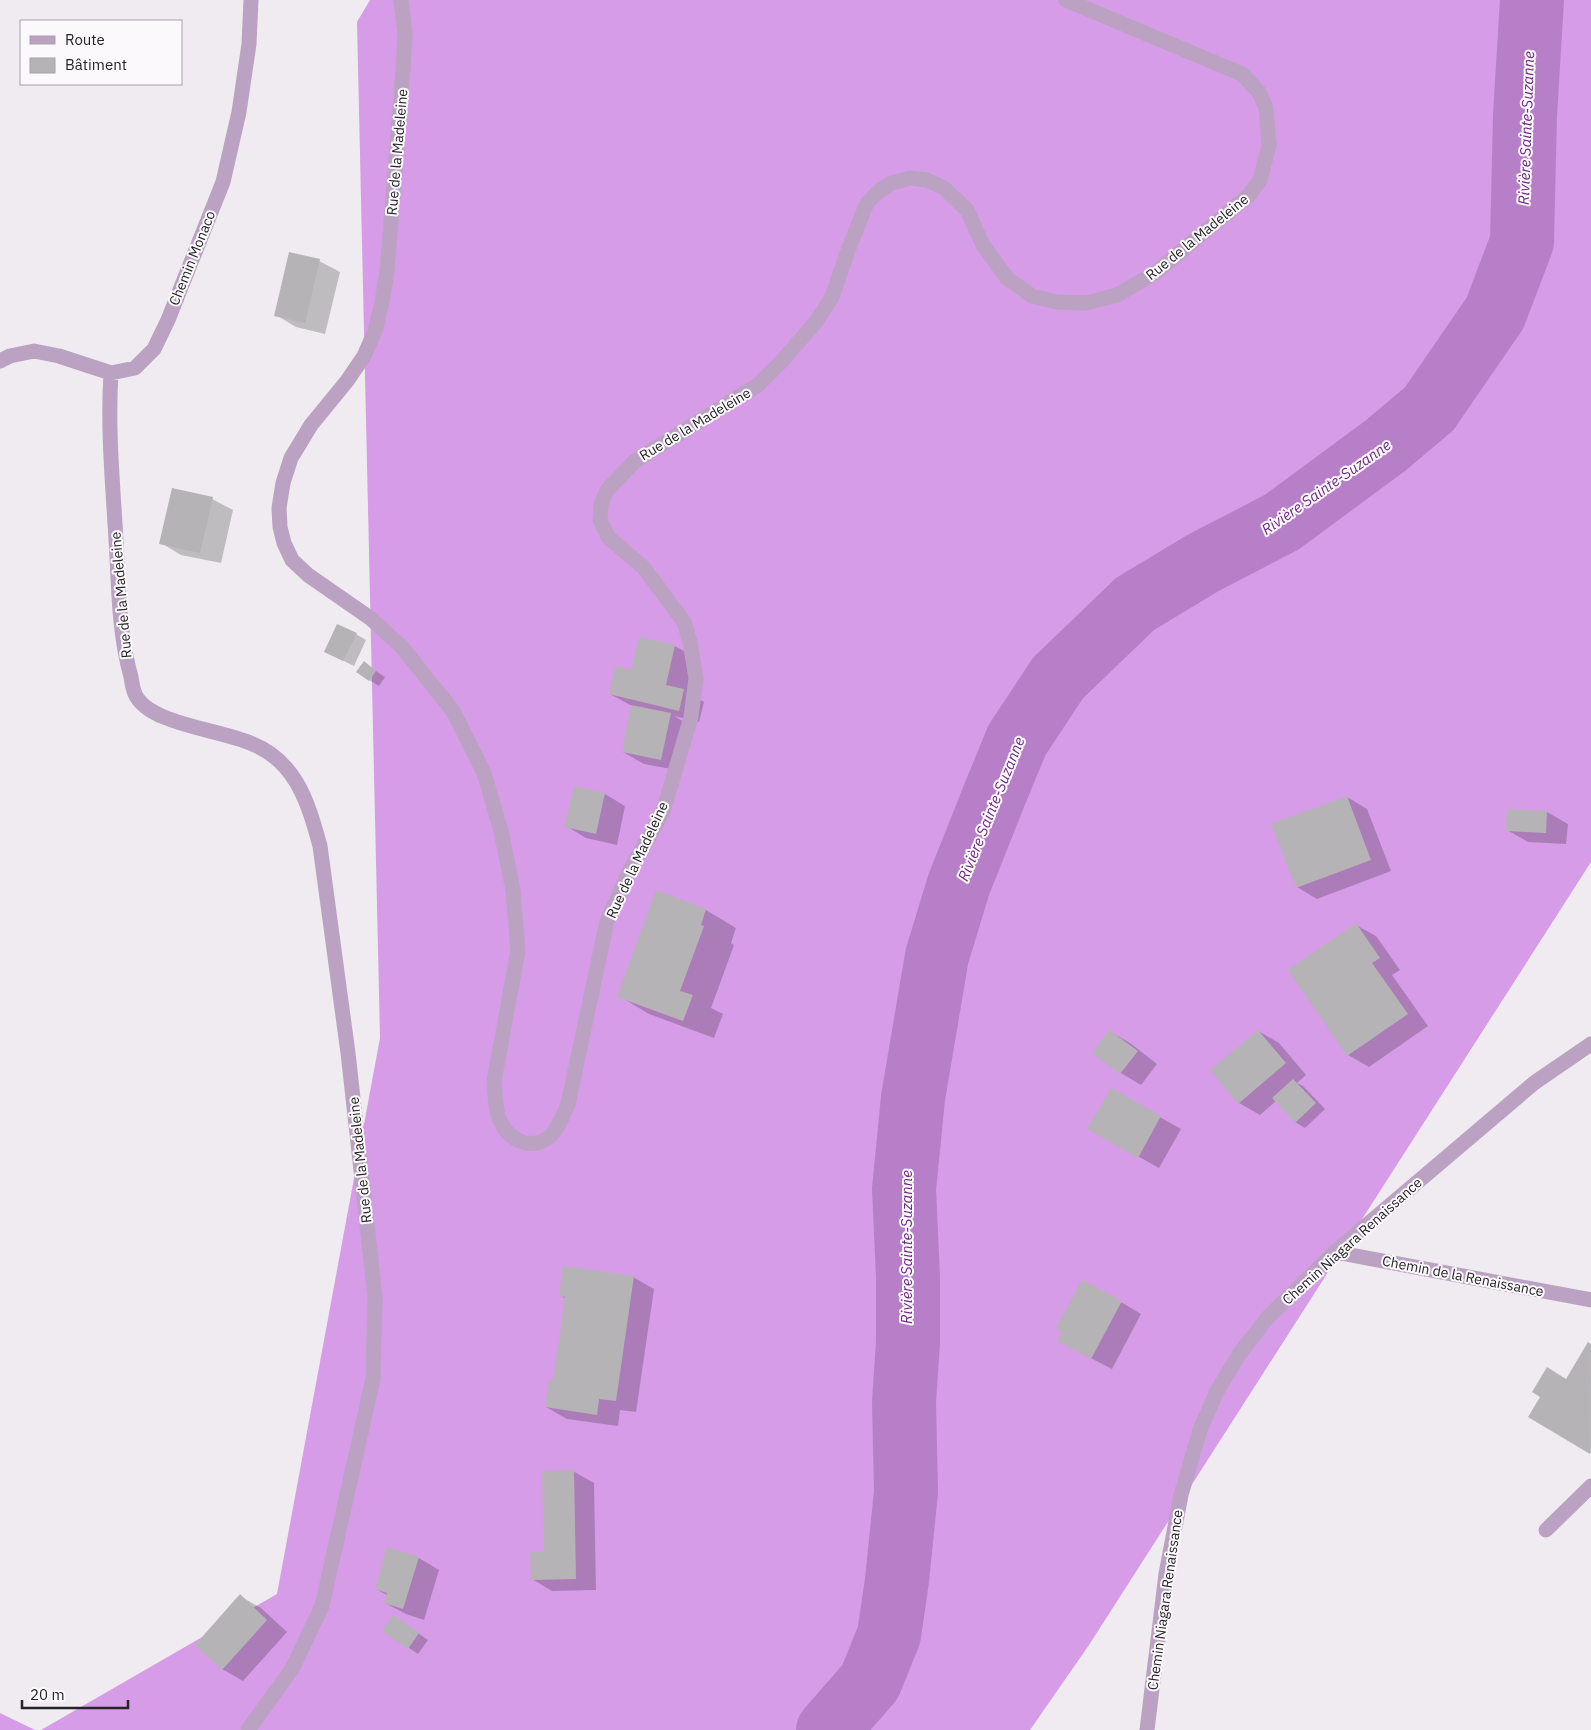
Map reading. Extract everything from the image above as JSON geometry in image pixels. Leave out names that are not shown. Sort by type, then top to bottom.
[{"type":"street","name":"Chemin Monaco","points":[[111,373],[135,368],[154,348],[168,320],[223,182],[240,102],[249,44],[250,0]]},
{"type":"street","name":"Rue de la Madeleine","points":[[401,0],[405,34],[403,80],[387,271],[382,302],[375,331],[364,356],[347,381],[311,425],[291,458],[283,483],[279,508],[280,527],[284,543],[292,560],[308,575],[370,618],[401,646],[453,712],[484,773],[501,831],[513,890],[518,951],[494,1081],[495,1100],[499,1118],[511,1136],[524,1144],[534,1144],[549,1137],[560,1122],[568,1104],[607,921],[630,870],[663,812],[691,717],[696,678],[690,642],[684,622],[644,568],[608,537],[600,520],[601,505],[607,490],[635,460],[758,386],[780,363],[815,323],[832,297],[867,203],[879,191],[892,183],[910,178],[927,180],[944,188],[967,210],[983,245],[1007,278],[1032,296],[1057,302],[1086,303],[1117,295],[1155,274],[1249,195],[1260,180],[1269,144],[1266,108],[1259,92],[1242,74],[1066,0]]},
{"type":"street","points":[[0,362],[10,356],[34,351],[59,356],[111,373]]},
{"type":"street","name":"Rue de la Madeleine","points":[[111,373],[109,410],[120,615],[126,658],[136,696],[147,708],[162,717],[192,728],[242,740],[260,747],[277,758],[292,774],[302,791],[312,818],[320,846],[348,1053],[375,1297],[372,1379],[322,1606],[292,1669],[248,1730]]},
{"type":"street","name":"Chemin Niagara Renaissance","points":[[1147,1730],[1166,1574],[1181,1495],[1200,1430],[1217,1391],[1240,1353],[1269,1316],[1335,1252],[1534,1082],[1591,1044]]},
{"type":"street","name":"Chemin de la Renaissance","points":[[1335,1252],[1591,1300]]},
{"type":"street","points":[[1546,1530],[1591,1486]]},
{"type":"shaded area","points":[[370,0],[1591,0],[1591,862],[1089,1645],[1030,1730],[41,1730],[277,1594],[380,1038],[357,22]]},
{"type":"shaded area","points":[[0,1713],[35,1730],[0,1730]]},
{"type":"building","points":[[289,252],[320,259],[305,323],[274,316]]},
{"type":"building","points":[[172,488],[213,497],[200,553],[159,544]]},
{"type":"building","points":[[337,624],[357,633],[343,661],[324,652]]},
{"type":"building","points":[[639,637],[675,645],[666,685],[684,689],[679,711],[609,694],[615,666],[631,670]]},
{"type":"building","points":[[364,661],[376,671],[369,681],[356,672]]},
{"type":"building","points":[[631,705],[671,713],[661,760],[622,752]]},
{"type":"building","points":[[574,786],[605,793],[596,834],[564,827]]},
{"type":"building","points":[[1347,796],[1371,860],[1296,888],[1271,824]]},
{"type":"building","points":[[1507,809],[1547,811],[1546,833],[1506,831]]},
{"type":"building","points":[[656,890],[706,909],[701,925],[704,926],[680,991],[693,995],[683,1021],[617,997]]},
{"type":"building","points":[[1356,923],[1380,958],[1372,963],[1408,1014],[1347,1056],[1288,970]]},
{"type":"building","points":[[1109,1030],[1138,1051],[1120,1074],[1092,1053]]},
{"type":"building","points":[[1258,1030],[1286,1063],[1238,1104],[1210,1070]]},
{"type":"building","points":[[1293,1079],[1316,1103],[1295,1123],[1272,1098]]},
{"type":"building","points":[[1111,1088],[1161,1116],[1138,1158],[1087,1129]]},
{"type":"building","points":[[563,1266],[634,1276],[616,1401],[599,1399],[597,1415],[545,1407],[549,1380],[553,1380],[565,1297],[559,1296]]},
{"type":"building","points":[[1082,1280],[1122,1301],[1091,1359],[1057,1341],[1062,1332],[1056,1328]]},
{"type":"building","points":[[1588,1342],[1591,1344],[1590,1454],[1528,1417],[1540,1397],[1532,1392],[1547,1367],[1566,1379]]},
{"type":"building","points":[[574,1470],[576,1579],[531,1580],[530,1552],[544,1552],[542,1471]]},
{"type":"building","points":[[387,1547],[419,1557],[403,1609],[384,1603],[387,1593],[375,1589]]},
{"type":"building","points":[[240,1594],[267,1620],[222,1670],[195,1645]]},
{"type":"building","points":[[393,1615],[419,1633],[408,1649],[382,1631]]},
{"type":"waterway","name":"Rivière Sainte-Suzanne","points":[[828,1730],[870,1682],[889,1635],[906,1492],[904,1402],[908,1342],[908,1277],[904,1189],[913,1098],[937,956],[959,884],[994,796],[1017,740],[1058,678],[1135,604],[1203,563],[1282,522],[1385,446],[1429,409],[1495,313],[1522,242],[1525,115],[1532,0]]}]
